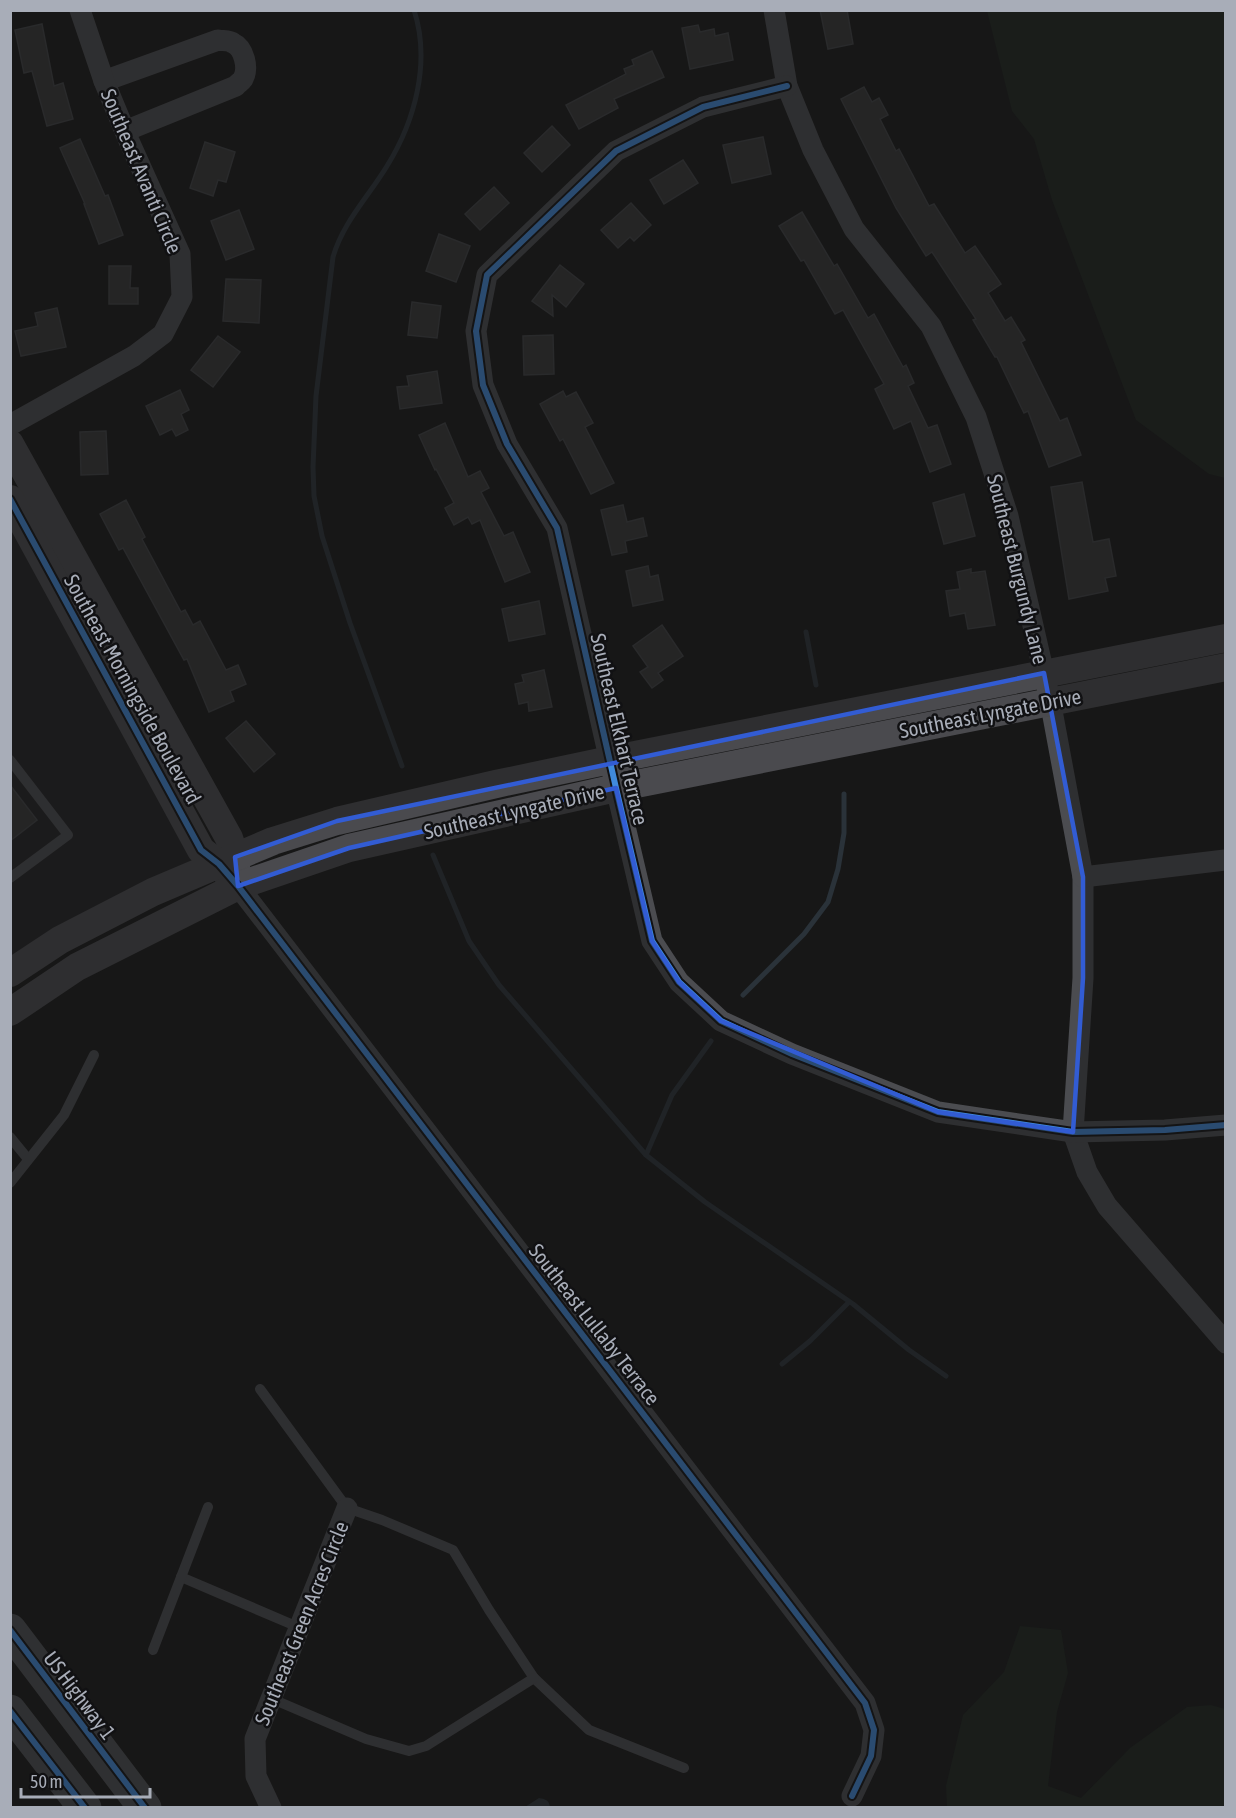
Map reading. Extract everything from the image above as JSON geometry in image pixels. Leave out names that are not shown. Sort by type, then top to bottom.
[{"type":"main road","name":"US Highway 1","points":[[10,1630],[145,1808]]},
{"type":"main road","points":[[10,1711],[85,1808]]},
{"type":"street","name":"Southeast Avanti Circle","points":[[10,425],[134,356],[163,334],[182,297],[180,254],[104,81],[80,10]]},
{"type":"street","name":"Southeast Burgundy Lane","points":[[774,10],[787,86],[813,150],[854,229],[931,326],[976,417],[1008,516],[1050,700],[1083,877],[1083,978],[1073,1132],[1087,1172],[1107,1206],[1226,1343]]},
{"type":"street","points":[[104,81],[218,40],[235,43],[244,56],[246,69],[243,78],[236,86],[125,131]]},
{"type":"street","name":"Southeast Elkhart Terrace","points":[[787,86],[703,106],[616,151],[487,275],[476,332],[483,385],[507,444],[557,528],[652,941],[679,982],[721,1021],[792,1054],[938,1112],[1073,1132],[1165,1130],[1226,1125]]},
{"type":"street","name":"Southeast Morningside Boulevard","points":[[10,444],[229,838],[227,860],[238,886]]},
{"type":"street","name":"Southeast Morningside Boulevard","points":[[10,499],[201,850],[227,860]]},
{"type":"street","name":"Southeast Lyngate Drive","points":[[10,973],[60,940],[153,892],[273,840],[337,821],[610,760],[1226,638]]},
{"type":"street","points":[[96,656],[121,643]]},
{"type":"street","name":"Southeast Lyngate Drive","points":[[10,1012],[77,967],[238,886],[349,848],[616,788],[1226,666]]},
{"type":"street","points":[[1083,877],[1225,860]]},
{"type":"street","name":"Southeast Lullaby Terrace","points":[[238,886],[865,1703],[874,1730],[871,1756],[852,1796]]},
{"type":"street","name":"Southeast Green Acres Circle","points":[[271,1808],[256,1776],[255,1739],[347,1508]]},
{"type":"lane","points":[[10,760],[68,836],[10,878]]},
{"type":"lane","points":[[10,1183],[64,1115],[94,1056]]},
{"type":"lane","points":[[10,1137],[28,1159]]},
{"type":"lane","points":[[260,1389],[347,1508],[453,1550],[534,1678],[589,1730],[684,1768]]},
{"type":"lane","points":[[153,1650],[208,1507]]},
{"type":"lane","points":[[180,1578],[298,1627]]},
{"type":"lane","points":[[270,1698],[366,1739],[409,1751],[426,1746],[534,1678]]},
{"type":"highlighted area","points":[[1044,673],[1083,877],[1083,978],[1073,1132],[938,1112],[721,1021],[679,982],[652,941],[616,788],[349,848],[238,886],[235,857],[337,821]]},
{"type":"shaded area","points":[[987,11],[1225,11],[1225,478],[1209,474],[1136,420],[1052,200],[1034,139],[1012,111]]},
{"type":"shaded area","points":[[10,518],[200,861],[10,961]]},
{"type":"shaded area","points":[[1020,1626],[1061,1630],[1068,1673],[1057,1712],[1048,1786],[1081,1798],[1130,1748],[1187,1707],[1211,1705],[1225,1709],[1225,1807],[947,1807],[946,1786],[963,1715],[1004,1672]]},
{"type":"shaded area","points":[[539,1798],[546,1800],[550,1807],[525,1807]]},
{"type":"building","points":[[820,10],[847,10],[853,44],[828,49]]},
{"type":"building","points":[[42,24],[54,86],[63,83],[73,119],[47,126],[32,71],[24,73],[15,30]]},
{"type":"building","points":[[698,25],[700,32],[714,29],[715,36],[728,33],[733,60],[690,69],[682,28]]},
{"type":"building","points":[[652,51],[664,77],[614,99],[618,108],[579,129],[566,105],[626,74],[624,69],[634,65],[632,60]]},
{"type":"building","points":[[864,87],[872,102],[879,98],[888,115],[880,119],[896,151],[899,149],[929,206],[934,204],[965,253],[975,246],[1001,284],[988,293],[1005,321],[1011,317],[1025,340],[1021,342],[1060,421],[1067,418],[1081,455],[1049,467],[1028,411],[1024,413],[997,357],[973,320],[976,319],[932,252],[926,256],[896,208],[841,99]]},
{"type":"building","points":[[552,126],[570,145],[542,172],[524,153]]},
{"type":"building","points":[[763,137],[771,174],[732,183],[723,145]]},
{"type":"building","points":[[80,139],[105,196],[108,195],[123,235],[99,244],[85,204],[60,148]]},
{"type":"building","points":[[205,142],[235,152],[226,182],[218,180],[213,196],[190,188]]},
{"type":"building","points":[[683,160],[698,183],[664,204],[650,180]]},
{"type":"building","points":[[494,187],[509,203],[480,230],[465,214]]},
{"type":"building","points":[[631,203],[651,225],[634,241],[630,237],[618,248],[601,230]]},
{"type":"building","points":[[239,210],[254,249],[226,260],[211,221]]},
{"type":"building","points":[[802,212],[834,266],[837,264],[868,318],[874,314],[903,367],[906,365],[914,383],[908,386],[928,428],[937,425],[951,464],[930,472],[911,421],[894,429],[875,389],[884,384],[843,310],[835,314],[804,260],[801,261],[779,226]]},
{"type":"building","points":[[439,234],[470,246],[456,282],[426,271]]},
{"type":"building","points":[[560,265],[584,284],[566,307],[552,295],[553,316],[532,301]]},
{"type":"building","points":[[109,266],[131,266],[130,288],[138,288],[138,304],[109,304]]},
{"type":"building","points":[[226,279],[261,280],[259,323],[223,321]]},
{"type":"building","points":[[412,302],[441,306],[437,338],[408,335]]},
{"type":"building","points":[[57,308],[66,347],[21,356],[15,331],[38,326],[35,313]]},
{"type":"building","points":[[553,335],[554,374],[524,375],[523,336]]},
{"type":"building","points":[[218,336],[240,352],[213,387],[191,370]]},
{"type":"building","points":[[437,371],[442,403],[400,409],[397,387],[409,386],[407,376]]},
{"type":"building","points":[[180,390],[189,410],[181,414],[188,430],[176,436],[172,429],[160,435],[146,406]]},
{"type":"building","points":[[563,391],[566,397],[576,392],[593,423],[585,427],[614,483],[591,494],[563,439],[560,441],[540,404]]},
{"type":"building","points":[[445,423],[468,477],[480,471],[489,488],[481,492],[504,536],[513,532],[530,572],[505,582],[480,520],[472,524],[468,517],[454,525],[445,508],[454,503],[419,435]]},
{"type":"building","points":[[106,431],[108,474],[81,475],[80,432]]},
{"type":"building","points":[[1082,482],[1093,542],[1109,539],[1116,576],[1105,578],[1108,591],[1069,599],[1051,487]]},
{"type":"building","points":[[964,494],[975,536],[944,544],[933,503]]},
{"type":"building","points":[[126,500],[145,537],[142,539],[181,612],[185,610],[193,625],[200,621],[226,670],[238,665],[246,684],[230,691],[234,701],[209,712],[187,659],[184,660],[123,548],[119,550],[100,514]]},
{"type":"building","points":[[623,505],[627,522],[643,518],[647,536],[625,541],[627,552],[612,555],[601,510]]},
{"type":"building","points":[[648,566],[650,577],[658,575],[663,600],[633,606],[626,571]]},
{"type":"building","points":[[971,569],[971,573],[985,571],[995,625],[968,629],[965,613],[950,616],[946,591],[960,589],[957,572]]},
{"type":"building","points":[[539,601],[545,634],[509,641],[502,609]]},
{"type":"building","points":[[662,625],[683,656],[658,673],[663,680],[652,688],[640,672],[648,667],[633,646]]},
{"type":"building","points":[[544,670],[552,707],[529,711],[528,702],[519,704],[515,684],[524,682],[522,675]]},
{"type":"building","points":[[246,721],[275,754],[254,772],[226,738]]},
{"type":"building","points":[[10,785],[37,820],[10,841]]},
{"type":"waterway","points":[[402,766],[350,623],[322,536],[314,496],[313,467],[316,396],[333,257],[343,232],[397,149],[412,111],[417,91],[421,50],[414,10]]},
{"type":"waterway","points":[[806,632],[816,685]]},
{"type":"waterway","points":[[743,995],[804,934],[828,902],[838,869],[844,833],[844,794]]},
{"type":"waterway","points":[[433,855],[469,941],[499,985],[646,1155],[705,1202],[853,1304],[909,1350],[946,1376]]},
{"type":"waterway","points":[[646,1155],[672,1095],[711,1041]]},
{"type":"waterway","points":[[782,1364],[810,1341],[849,1302]]},
{"type":"cycle path","points":[[787,86],[703,107],[616,151],[487,275],[476,331],[483,385],[507,444],[557,528],[652,941],[679,982],[721,1021],[792,1054],[938,1112],[1073,1132],[1165,1130],[1226,1125]]},
{"type":"cycle path","points":[[10,499],[201,850],[219,864],[238,886],[865,1703],[874,1730],[871,1756],[852,1796]]},
{"type":"cycle path","points":[[10,1630],[145,1808]]},
{"type":"cycle path","points":[[10,1711],[85,1808]]}]
